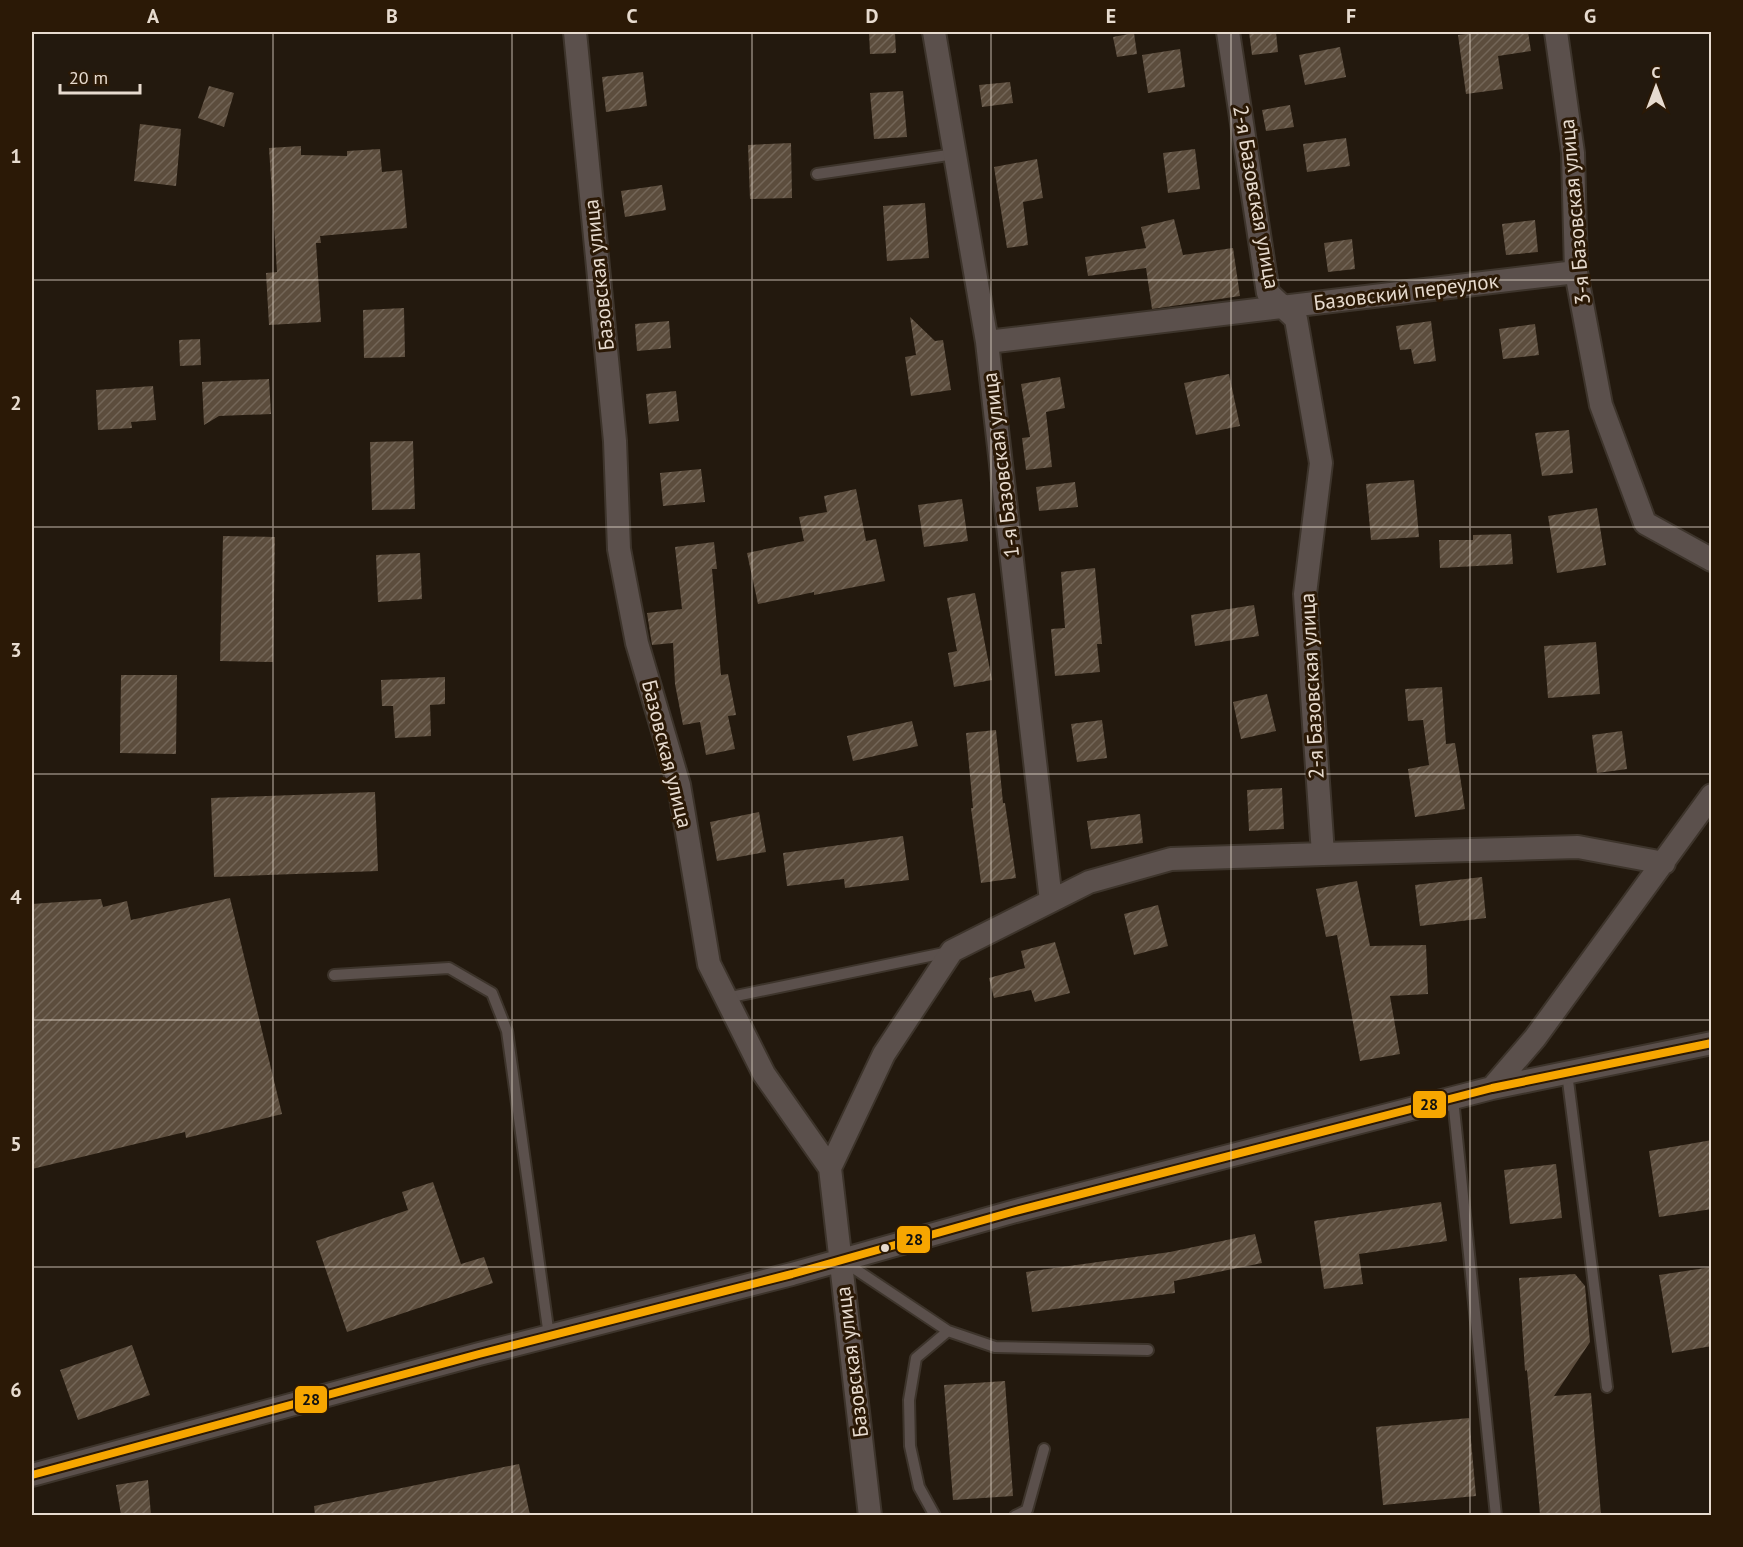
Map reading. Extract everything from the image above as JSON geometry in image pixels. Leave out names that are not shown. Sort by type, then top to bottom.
[{"type":"street","name":"Базовская улица","points":[[575,32],[615,441],[619,549],[637,643],[679,785],[709,964],[765,1074],[830,1168],[870,1515]]},
{"type":"street","name":"1-я Базовская улица","points":[[934,32],[987,342],[1051,901]]},
{"type":"street","name":"2-я Базовская улица","points":[[1228,32],[1269,293],[1296,319],[1321,463],[1305,594],[1323,854]]},
{"type":"street","name":"3-я Базовская улица","points":[[1556,32],[1573,153],[1576,272],[1601,405],[1645,524],[1712,560]]},
{"type":"street","name":"Базовский переулок","points":[[987,342],[1576,272]]},
{"type":"street","points":[[1492,1088],[1535,1038],[1712,795]]},
{"type":"street","points":[[830,1168],[884,1054],[952,951],[1089,882],[1171,860],[1323,854],[1578,847],[1664,863]]},
{"type":"street","points":[[32,1474],[549,1336],[792,1274],[1012,1212],[1453,1098],[1712,1043]]},
{"type":"lane","points":[[818,174],[955,154]]},
{"type":"lane","points":[[726,998],[952,951]]},
{"type":"lane","points":[[334,975],[449,968],[492,993],[507,1032],[549,1336]]},
{"type":"lane","points":[[1567,1073],[1607,1387]]},
{"type":"lane","points":[[1453,1098],[1496,1515]]},
{"type":"lane","points":[[841,1260],[948,1331],[995,1347],[1148,1350]]},
{"type":"lane","points":[[935,1515],[919,1487],[910,1446],[909,1400],[916,1358],[948,1331]]},
{"type":"lane","points":[[1015,1515],[1027,1510],[1044,1449]]},
{"type":"building","points":[[869,32],[895,32],[896,53],[870,54]]},
{"type":"building","points":[[1249,32],[1276,32],[1278,52],[1252,55]]},
{"type":"building","points":[[1482,32],[1528,32],[1531,51],[1498,56],[1503,89],[1466,94],[1458,35]]},
{"type":"building","points":[[1134,33],[1137,54],[1117,57],[1113,37]]},
{"type":"building","points":[[1340,47],[1346,77],[1305,85],[1299,55]]},
{"type":"building","points":[[1180,49],[1185,87],[1148,93],[1142,55]]},
{"type":"building","points":[[643,72],[647,106],[606,112],[602,77]]},
{"type":"building","points":[[1010,82],[1013,103],[982,107],[979,85]]},
{"type":"building","points":[[209,86],[234,93],[224,127],[198,118]]},
{"type":"building","points":[[903,91],[907,137],[874,139],[870,93]]},
{"type":"building","points":[[1290,105],[1294,127],[1266,131],[1262,110]]},
{"type":"building","points":[[140,124],[181,129],[176,186],[134,181]]},
{"type":"building","points":[[1346,138],[1350,166],[1307,172],[1303,144]]},
{"type":"building","points":[[791,143],[792,198],[750,199],[748,145]]},
{"type":"building","points":[[301,146],[301,155],[347,156],[347,151],[380,149],[382,172],[402,170],[407,228],[320,236],[321,243],[316,243],[321,322],[269,325],[266,273],[277,272],[269,148]]},
{"type":"building","points":[[1195,149],[1200,189],[1168,193],[1163,153]]},
{"type":"building","points":[[1037,159],[1043,198],[1023,202],[1028,245],[1007,248],[994,167]]},
{"type":"building","points":[[662,185],[666,210],[625,217],[621,191]]},
{"type":"building","points":[[925,203],[929,258],[887,261],[883,206]]},
{"type":"building","points":[[1174,219],[1183,255],[1233,248],[1240,296],[1152,309],[1146,268],[1088,276],[1085,257],[1146,248],[1141,227]]},
{"type":"building","points":[[1535,220],[1538,252],[1506,255],[1502,224]]},
{"type":"building","points":[[1352,239],[1355,269],[1328,272],[1324,243]]},
{"type":"building","points":[[404,308],[405,357],[364,358],[363,310]]},
{"type":"building","points":[[910,317],[935,341],[943,340],[951,390],[911,396],[905,357],[916,355]]},
{"type":"building","points":[[669,321],[671,348],[637,351],[635,324]]},
{"type":"building","points":[[1431,321],[1436,361],[1414,364],[1411,349],[1400,350],[1396,326]]},
{"type":"building","points":[[1535,324],[1539,355],[1503,359],[1499,329]]},
{"type":"building","points":[[200,339],[201,365],[180,366],[179,340]]},
{"type":"building","points":[[1229,374],[1240,426],[1196,435],[1184,383]]},
{"type":"building","points":[[1060,377],[1065,408],[1046,412],[1052,467],[1026,470],[1022,438],[1030,437],[1021,384]]},
{"type":"building","points":[[269,379],[271,414],[219,416],[204,425],[202,382]]},
{"type":"building","points":[[153,386],[156,420],[131,422],[132,428],[98,430],[96,390]]},
{"type":"building","points":[[676,391],[679,421],[649,424],[646,394]]},
{"type":"building","points":[[1569,430],[1573,473],[1542,476],[1535,433]]},
{"type":"building","points":[[413,441],[415,509],[372,510],[370,442]]},
{"type":"building","points":[[701,469],[705,502],[663,506],[660,473]]},
{"type":"building","points":[[1414,480],[1419,537],[1371,540],[1366,484]]},
{"type":"building","points":[[1075,482],[1078,507],[1039,511],[1036,487]]},
{"type":"building","points":[[856,489],[866,541],[876,539],[885,581],[814,595],[814,592],[758,604],[747,553],[804,541],[799,517],[827,512],[824,496]]},
{"type":"building","points":[[962,499],[968,541],[924,547],[918,505]]},
{"type":"building","points":[[1597,508],[1606,565],[1557,573],[1548,516]]},
{"type":"building","points":[[1511,534],[1513,564],[1440,568],[1439,540],[1473,540],[1473,535]]},
{"type":"building","points":[[223,536],[275,537],[273,662],[220,661]]},
{"type":"building","points":[[714,542],[717,569],[712,569],[721,675],[728,674],[736,715],[728,716],[735,749],[706,755],[700,722],[683,725],[675,684],[673,643],[652,645],[647,613],[682,609],[675,547]]},
{"type":"building","points":[[420,553],[422,599],[378,602],[376,555]]},
{"type":"building","points":[[1095,568],[1102,644],[1097,644],[1100,672],[1055,676],[1051,629],[1065,628],[1061,572]]},
{"type":"building","points":[[975,593],[992,680],[954,687],[948,653],[957,651],[947,598]]},
{"type":"building","points":[[1254,605],[1259,636],[1195,646],[1191,615]]},
{"type":"building","points":[[1596,642],[1600,694],[1548,698],[1544,646]]},
{"type":"building","points":[[121,675],[177,675],[176,754],[120,753]]},
{"type":"building","points":[[445,677],[445,704],[430,705],[431,736],[395,738],[393,706],[382,706],[381,680]]},
{"type":"building","points":[[1442,687],[1446,744],[1455,743],[1465,809],[1415,817],[1408,769],[1429,765],[1423,720],[1408,721],[1405,689]]},
{"type":"building","points":[[1267,694],[1276,731],[1241,739],[1233,702]]},
{"type":"building","points":[[1102,720],[1107,758],[1077,762],[1071,724]]},
{"type":"building","points":[[912,721],[918,746],[853,761],[847,736]]},
{"type":"building","points":[[996,730],[1003,803],[1005,803],[1016,878],[981,883],[971,808],[973,808],[966,733]]},
{"type":"building","points":[[1622,731],[1627,769],[1597,773],[1592,735]]},
{"type":"building","points":[[1282,788],[1284,829],[1249,831],[1247,790]]},
{"type":"building","points":[[375,792],[378,871],[214,877],[211,798]]},
{"type":"building","points":[[759,812],[766,852],[717,861],[710,822]]},
{"type":"building","points":[[1140,814],[1143,843],[1091,849],[1087,821]]},
{"type":"building","points":[[903,836],[909,880],[845,888],[844,879],[787,886],[783,853]]},
{"type":"building","points":[[1482,877],[1486,918],[1420,926],[1415,885]]},
{"type":"building","points":[[1357,881],[1370,946],[1426,945],[1428,994],[1390,996],[1400,1054],[1360,1061],[1337,935],[1326,937],[1316,889]]},
{"type":"building","points":[[230,898],[282,1114],[186,1138],[185,1132],[32,1169],[32,904],[101,899],[103,907],[127,901],[131,920]]},
{"type":"building","points":[[1158,905],[1168,946],[1134,955],[1124,914]]},
{"type":"building","points":[[1055,942],[1070,993],[1035,1002],[1031,990],[994,998],[989,978],[1025,968],[1021,951]]},
{"type":"building","points":[[1712,1140],[1712,1209],[1659,1217],[1649,1151]]},
{"type":"building","points":[[1556,1164],[1562,1218],[1510,1224],[1504,1170]]},
{"type":"building","points":[[433,1182],[461,1264],[484,1257],[493,1283],[347,1332],[316,1241],[408,1210],[402,1192]]},
{"type":"building","points":[[1441,1202],[1447,1241],[1359,1254],[1363,1284],[1324,1289],[1314,1221]]},
{"type":"building","points":[[1255,1234],[1262,1263],[1174,1281],[1175,1293],[1032,1312],[1026,1272],[1170,1252]]},
{"type":"building","points":[[1712,1267],[1712,1346],[1672,1353],[1659,1275]]},
{"type":"building","points":[[1575,1274],[1585,1286],[1590,1342],[1554,1396],[1591,1393],[1601,1515],[1540,1515],[1527,1370],[1525,1371],[1519,1278]]},
{"type":"building","points":[[132,1345],[150,1395],[78,1420],[60,1370]]},
{"type":"building","points":[[1005,1381],[1013,1496],[953,1500],[944,1385]]},
{"type":"building","points":[[1469,1418],[1476,1496],[1383,1505],[1376,1427]]},
{"type":"building","points":[[519,1464],[530,1515],[315,1515],[314,1506]]},
{"type":"building","points":[[148,1480],[151,1515],[121,1515],[116,1485]]},
{"type":"transit line","name":"28","points":[[32,1475],[479,1354],[792,1274],[1012,1212],[1492,1088],[1712,1043]]}]
